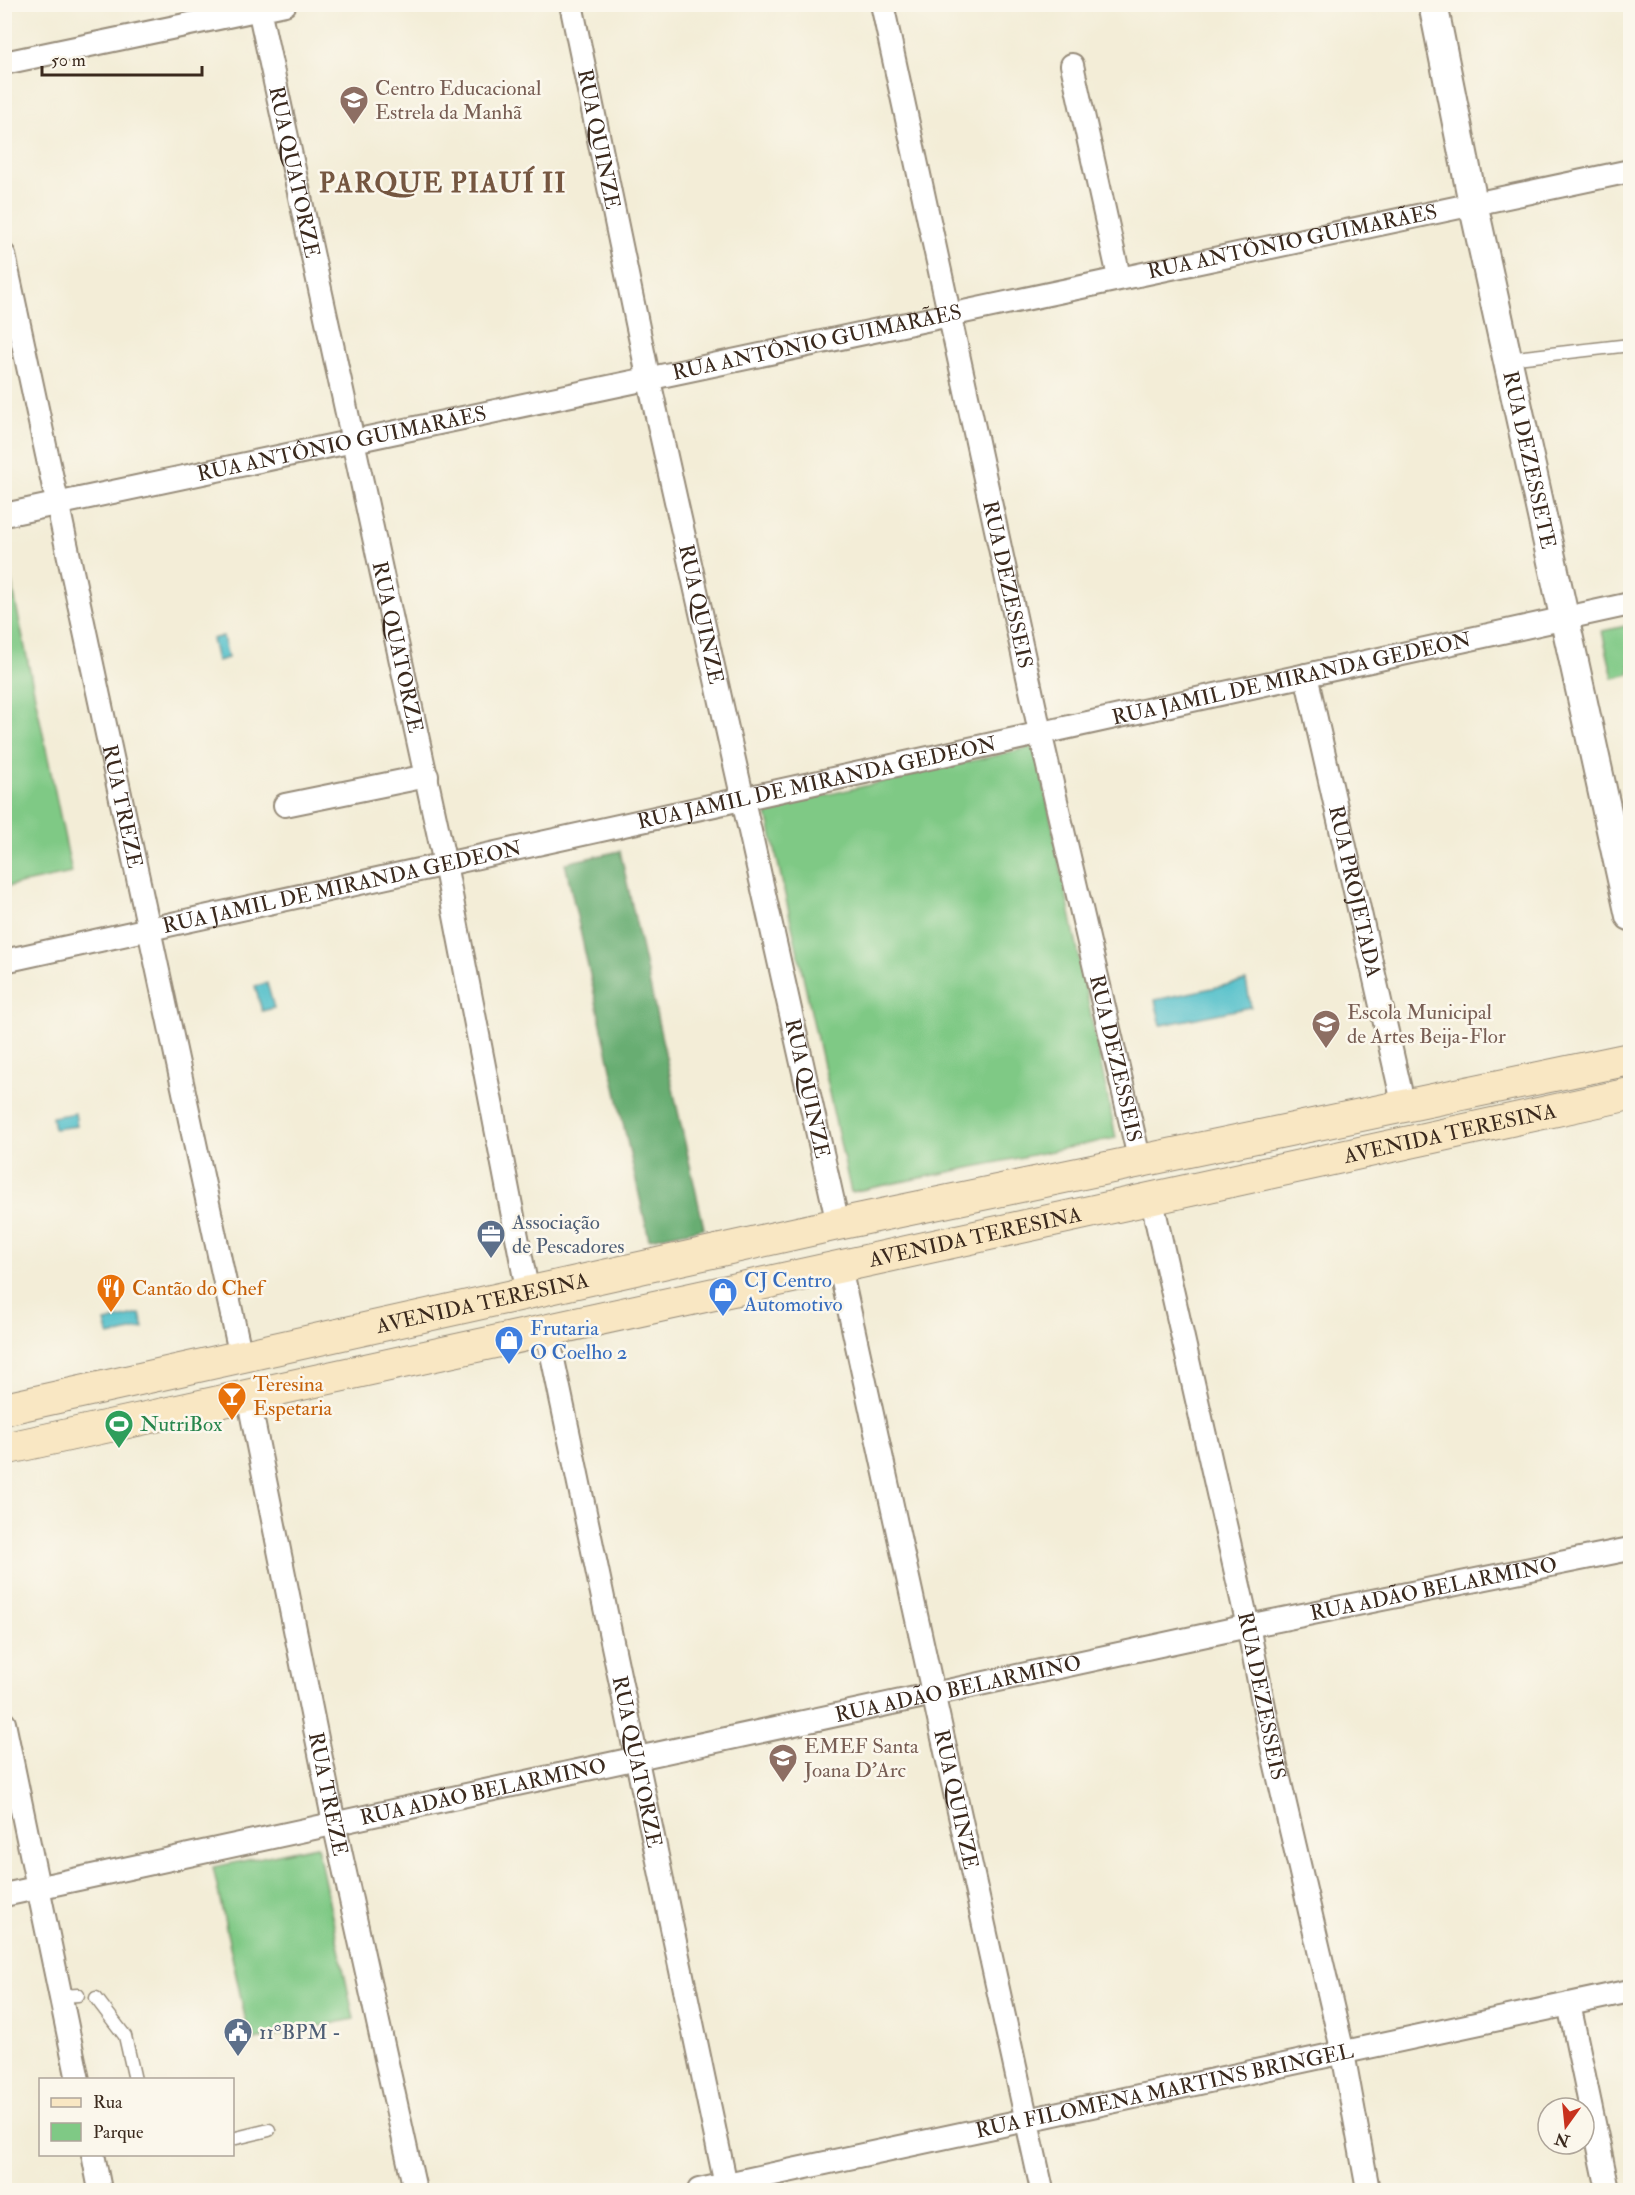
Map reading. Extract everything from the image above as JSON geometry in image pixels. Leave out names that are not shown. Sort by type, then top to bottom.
[{"type":"main road","name":"AVENIDA TERESINA","points":[[4,1409],[838,1224],[1630,1059]]},
{"type":"main road","name":"AVENIDA TERESINA","points":[[4,1449],[1152,1201],[1630,1094]]},
{"type":"main road","points":[[705,1253],[714,1296]]},
{"type":"street","points":[[4,63],[259,7],[285,4]]},
{"type":"street","name":"RUA QUINZE","points":[[571,4],[648,376],[838,1224]]},
{"type":"street","name":"RUA DEZESSEIS","points":[[882,4],[1040,732],[1140,1162]]},
{"type":"street","name":"RUA DEZESSETE","points":[[1433,4],[1473,203],[1630,916]]},
{"type":"street","name":"RUA QUATORZE","points":[[259,7],[427,776],[528,1294]]},
{"type":"street","points":[[1072,65],[1119,278]]},
{"type":"street","name":"RUA ANTÔNIO GUIMARÃES","points":[[4,514],[355,442],[648,376],[1630,171]]},
{"type":"street","name":"RUA TREZE","points":[[4,255],[241,1357]]},
{"type":"street","name":"RUA JAMIL DE MIRANDA GEDEON","points":[[4,961],[1630,604]]},
{"type":"street","name":"RUA PROJETADA","points":[[1306,675],[1404,1107]]},
{"type":"street","points":[[285,805],[427,776]]},
{"type":"street","name":"RUA DEZESSEIS","points":[[1152,1201],[1248,1626],[1274,1757],[1343,2053],[1368,2190]]},
{"type":"street","name":"RUA QUINZE","points":[[840,1268],[1042,2190]]},
{"type":"street","name":"RUA QUATORZE","points":[[547,1331],[727,2187]]},
{"type":"street","name":"RUA TREZE","points":[[248,1396],[334,1823],[415,2190]]},
{"type":"street","name":"RUA ADÃO BELARMINO","points":[[4,1895],[1248,1626],[1630,1549]]},
{"type":"street","points":[[4,1723],[40,1888],[70,1995],[78,2078]]},
{"type":"street","name":"RUA FILOMENA MARTINS BRINGEL","points":[[699,2190],[727,2187],[1027,2120],[1630,1991]]},
{"type":"street","points":[[1569,2004],[1608,2190]]},
{"type":"street","points":[[93,2156],[100,2190]]},
{"type":"lane","points":[[1507,359],[1630,345]]},
{"type":"lane","points":[[96,1998],[125,2036],[135,2078]]},
{"type":"lane","points":[[234,2139],[269,2130]]},
{"type":"green space","points":[[9,571],[72,873],[5,887],[4,572]]},
{"type":"green space","points":[[1630,625],[1630,674],[1613,678],[1602,631]]},
{"type":"green space","points":[[1036,746],[1116,1138],[851,1192],[766,809]]},
{"type":"green space","points":[[620,851],[704,1228],[649,1239],[565,863]]},
{"type":"green space","points":[[317,1846],[354,2019],[250,2041],[213,1867]]},
{"type":"water","points":[[223,636],[228,658],[217,661],[212,639]]},
{"type":"water","points":[[1246,981],[1251,1007],[1161,1025],[1155,1000]]},
{"type":"water","points":[[267,983],[274,1008],[262,1011],[255,986]]},
{"type":"water","points":[[75,1113],[77,1126],[54,1129],[52,1117]]},
{"type":"water","points":[[140,1314],[144,1328],[109,1336],[105,1322]]},
{"type":"place","name":"Centro Educacional Estrela da Manhã","points":[[354,126]]},
{"type":"place","name":"Escola Municipal de Artes Beija-Flor","points":[[1326,1050]]},
{"type":"place","name":"Associação de Pescadores","points":[[491,1260]]},
{"type":"place","name":"Cantão do Chef","points":[[111,1314]]},
{"type":"place","name":"CJ Centro Automotivo","points":[[723,1318]]},
{"type":"place","name":"Frutaria O Coelho 2","points":[[509,1366]]},
{"type":"place","name":"Teresina Espetaria","points":[[232,1422]]},
{"type":"place","name":"NutriBox","points":[[119,1450]]},
{"type":"place","name":"EMEF Santa Joana D'Arc","points":[[783,1784]]},
{"type":"place","name":"11°BPM -","points":[[238,2058]]},
{"type":"district","name":"PARQUE PIAUÍ II","points":[[443,183]]}]
